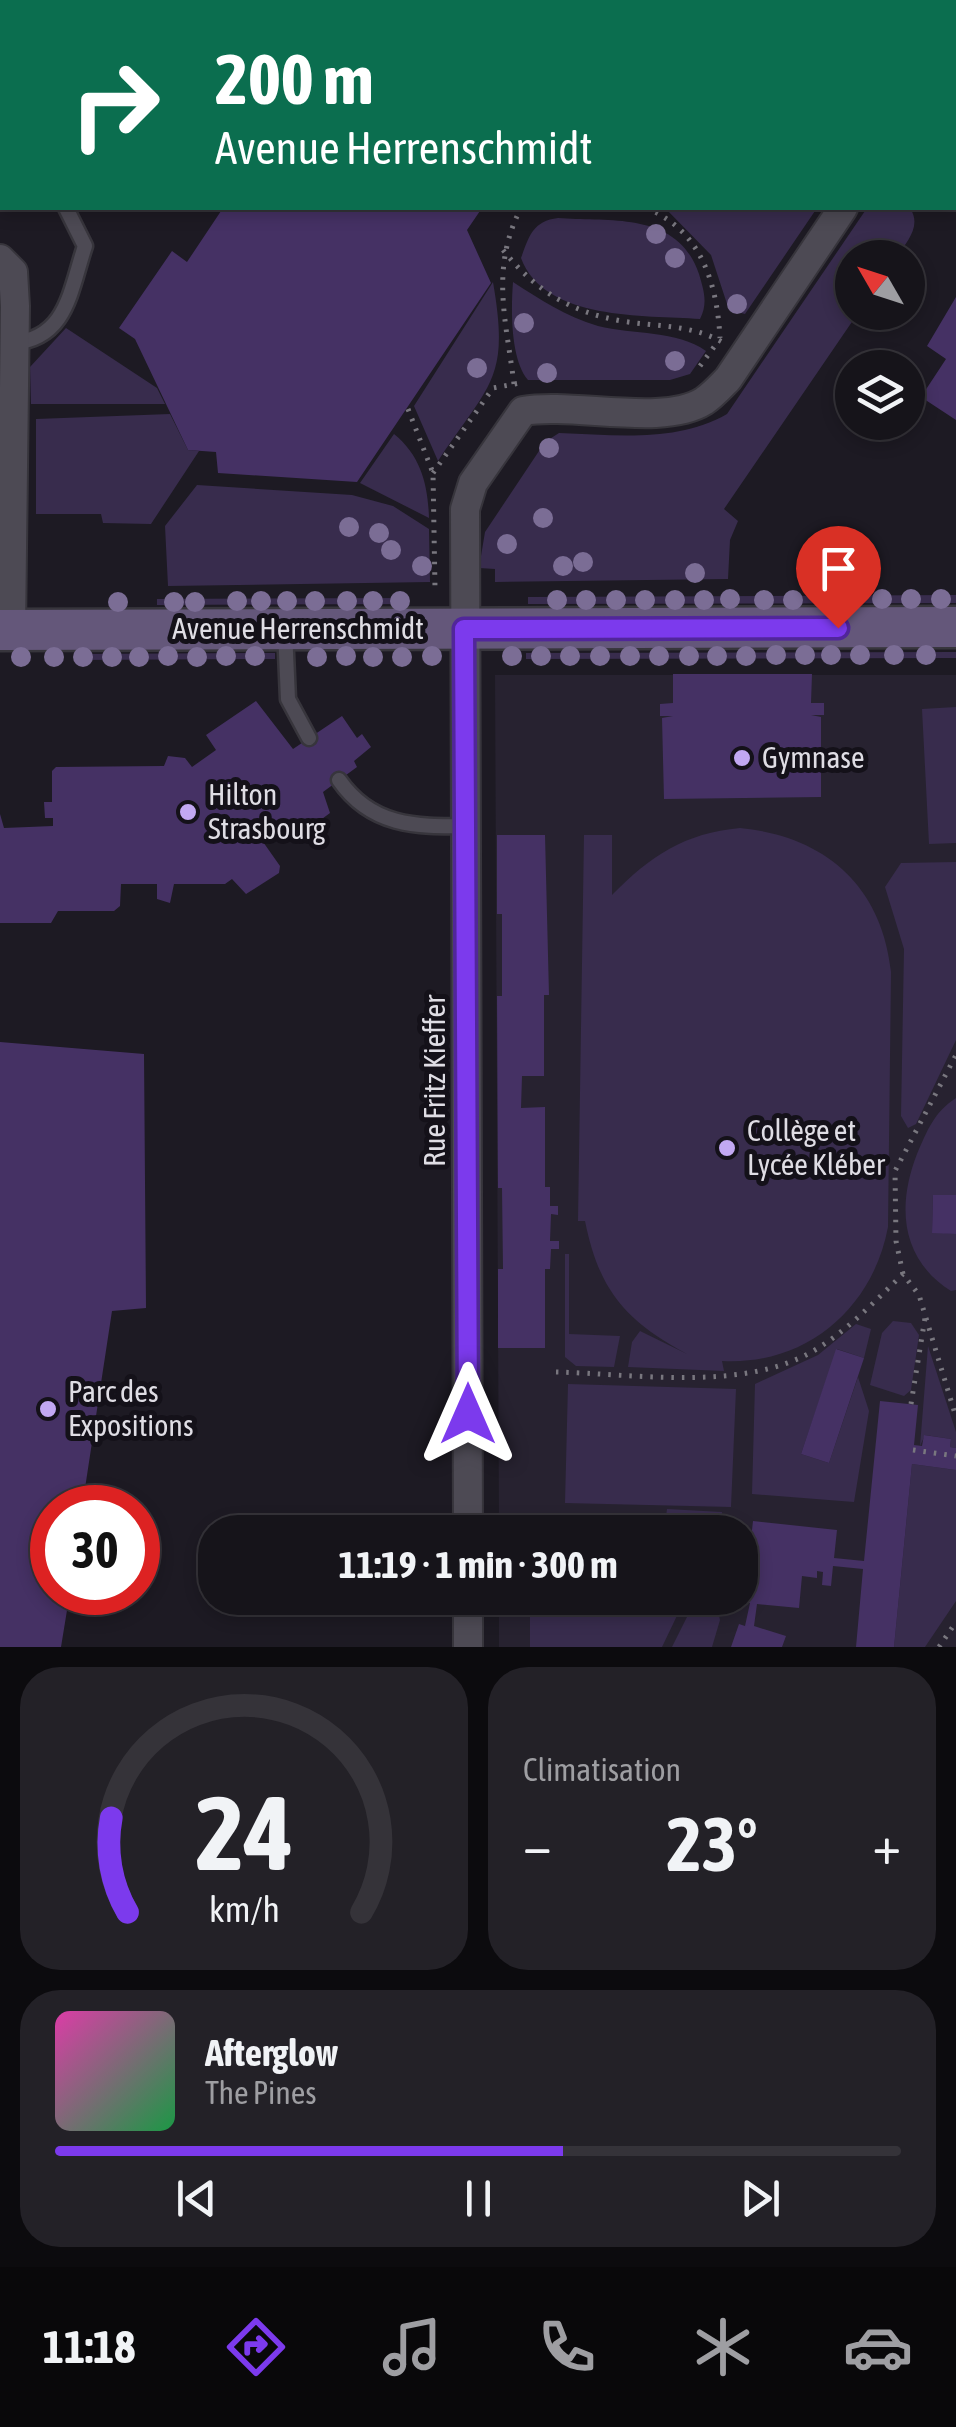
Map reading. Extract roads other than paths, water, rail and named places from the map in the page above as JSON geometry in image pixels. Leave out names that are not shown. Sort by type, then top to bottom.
[{"type":"main road","name":"Avenue Herrenschmidt","points":[[5,630],[956,627]]},
{"type":"street","name":"Rue Fritz Kieffer","points":[[468,1515],[468,826],[464,629],[465,509],[472,482],[522,410],[550,406],[671,412],[703,402],[742,359],[841,210]]},
{"type":"street","points":[[0,259],[13,272],[5,630]]},
{"type":"street","points":[[468,1615],[468,1647]]},
{"type":"lane","points":[[12,343],[35,341],[60,321],[85,246],[67,210]]},
{"type":"lane","points":[[285,630],[288,699],[310,738]]},
{"type":"lane","points":[[340,780],[362,806],[408,827],[468,826]]},
{"type":"place","name":"Gymnase","points":[[742,758]]},
{"type":"place","name":"Hilton Strasbourg","points":[[188,812]]},
{"type":"place","name":"Collège et Lycée Kléber","points":[[727,1148]]},
{"type":"place","name":"Parc des Expositions","points":[[48,1409]]}]
